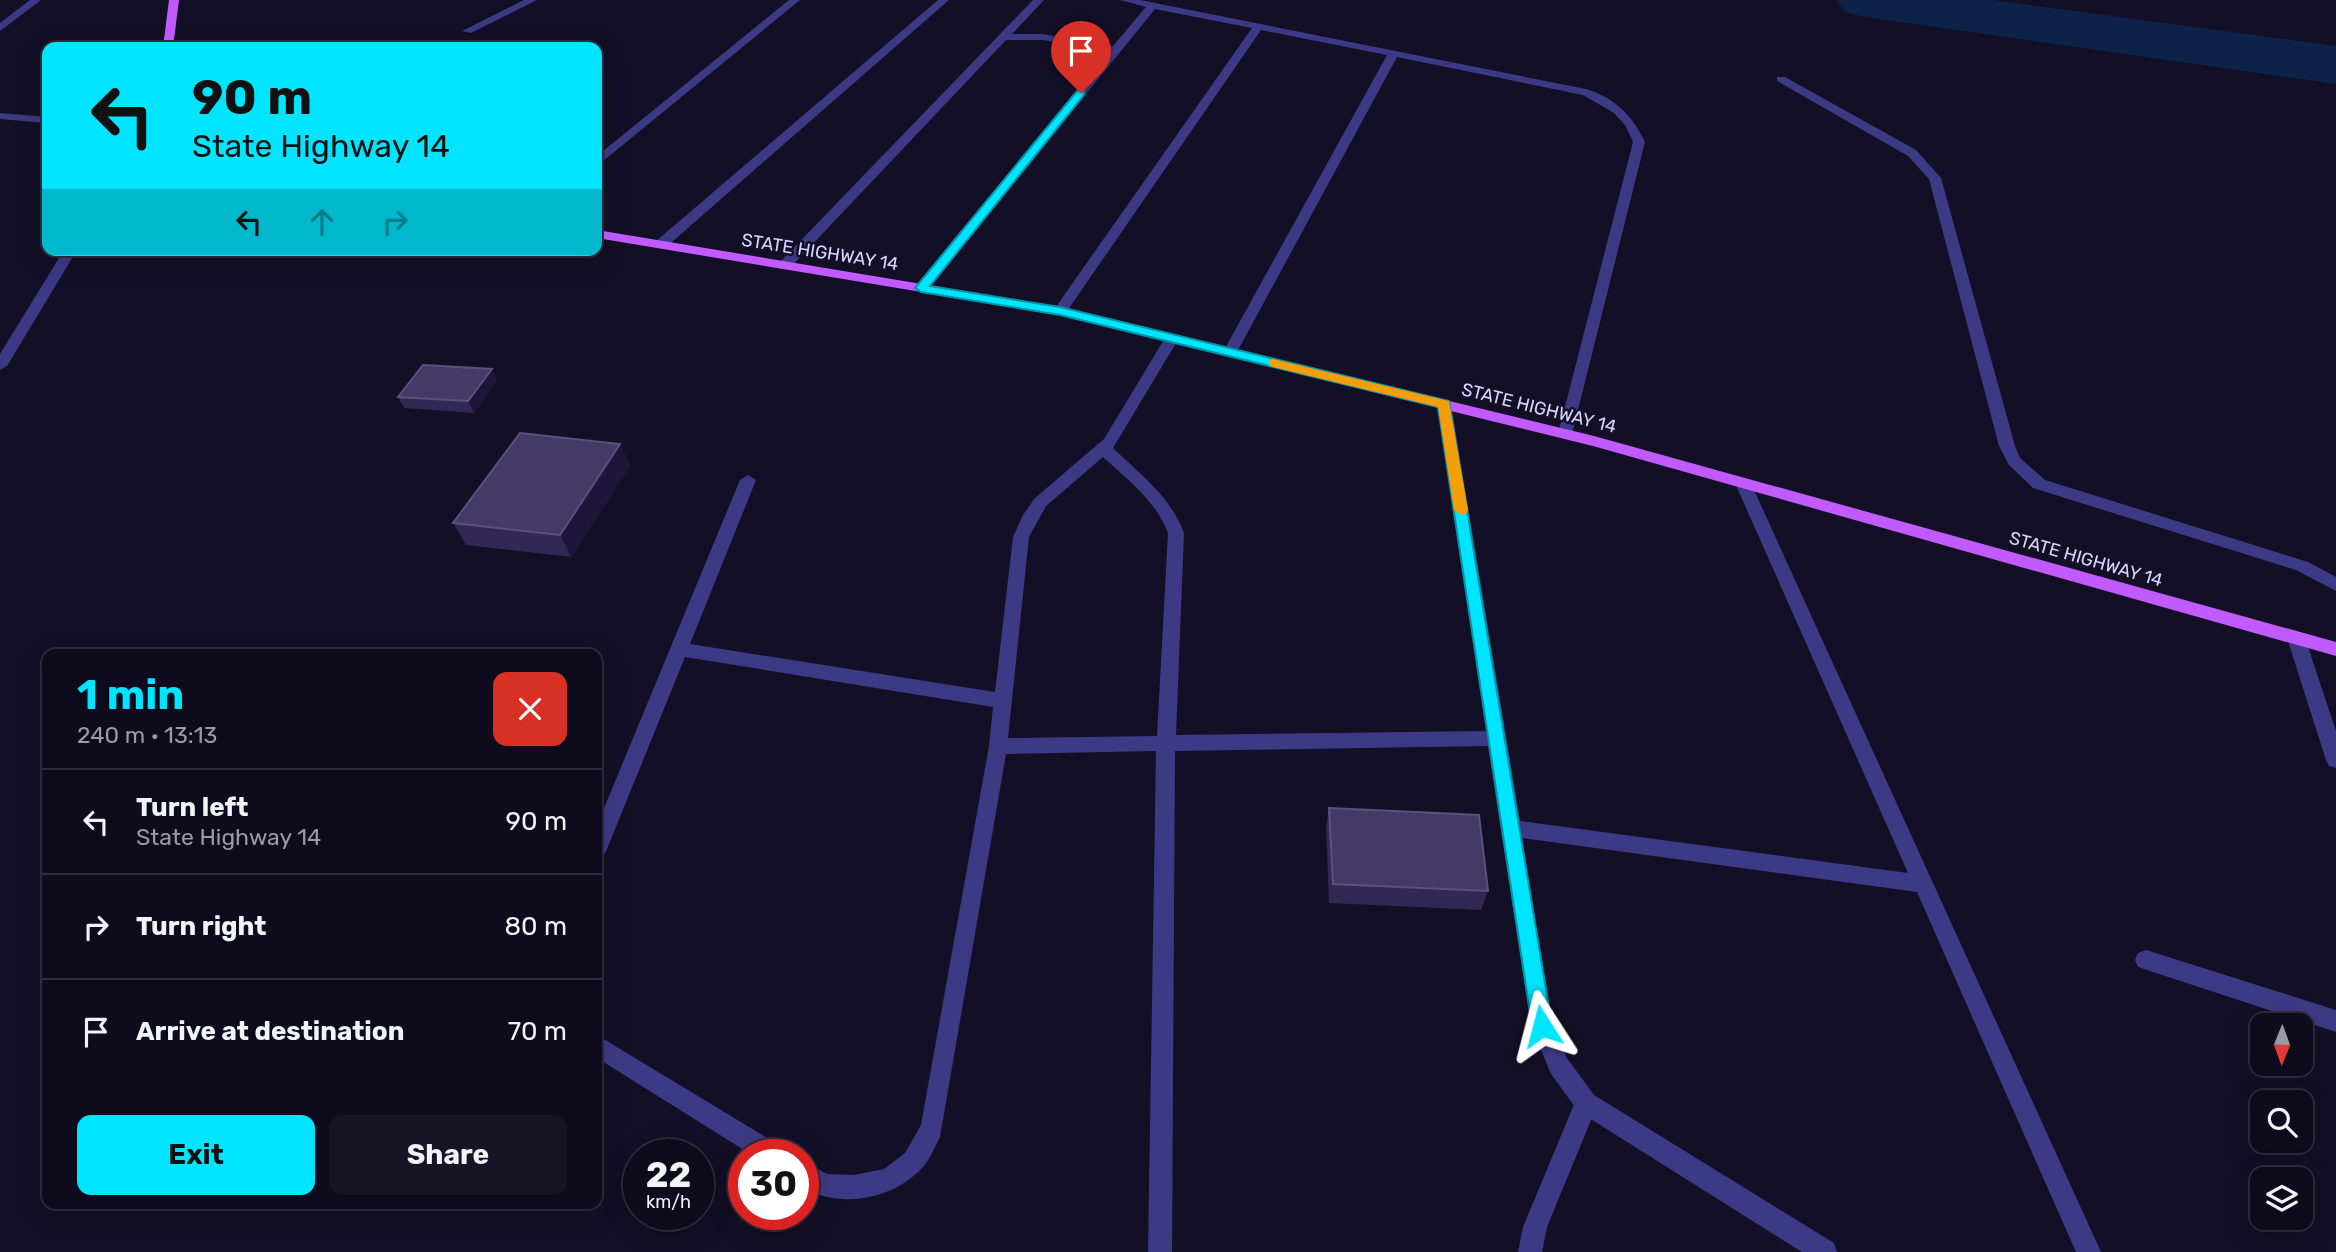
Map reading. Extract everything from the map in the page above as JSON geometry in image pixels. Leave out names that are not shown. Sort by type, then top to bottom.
[{"type":"main road","points":[[169,42],[174,0]]},
{"type":"main road","name":"STATE HIGHWAY 14","points":[[602,235],[1060,311],[1566,434],[2336,649]]},
{"type":"street","points":[[0,29],[36,0]]},
{"type":"street","points":[[467,31],[532,0]]},
{"type":"street","points":[[602,159],[795,0]]},
{"type":"street","points":[[660,245],[944,0]]},
{"type":"street","points":[[784,266],[1039,0]]},
{"type":"street","points":[[1125,0],[1586,92],[1615,106],[1632,124],[1639,142],[1566,434]]},
{"type":"street","points":[[921,288],[1152,6]]},
{"type":"street","points":[[1060,311],[1258,27]]},
{"type":"street","points":[[1004,37],[1043,37],[1116,50]]},
{"type":"street","points":[[1230,352],[1393,54]]},
{"type":"street","points":[[1782,79],[1912,153],[1936,178],[2007,446],[2025,473],[2039,484],[2302,566],[2336,586]]},
{"type":"street","points":[[0,116],[42,120]]},
{"type":"street","points":[[0,366],[67,256]]},
{"type":"street","points":[[819,1183],[824,1186],[854,1187],[889,1180],[913,1161],[932,1129],[998,746],[1021,537],[1032,512],[1049,494],[1104,449],[1172,338]]},
{"type":"street","points":[[1444,404],[1542,1026],[1559,1066],[1586,1103],[1825,1252]]},
{"type":"street","points":[[1104,449],[1165,508],[1175,526],[1166,744],[1160,1252]]},
{"type":"street","points":[[602,837],[748,480]]},
{"type":"street","points":[[1742,483],[2089,1252]]},
{"type":"street","points":[[2296,638],[2336,760]]},
{"type":"street","points":[[679,649],[1004,701]]},
{"type":"street","points":[[998,746],[1496,738]]},
{"type":"street","points":[[1510,828],[1924,884]]},
{"type":"street","points":[[2146,960],[2336,1021]]},
{"type":"street","points":[[602,1048],[748,1139]]},
{"type":"street","points":[[1530,1252],[1535,1227],[1586,1103]]},
{"type":"building","points":[[423,365],[492,369],[468,401],[398,397]]},
{"type":"building","points":[[520,433],[620,444],[560,535],[453,523]]},
{"type":"building","points":[[1329,808],[1479,815],[1488,891],[1333,884]]},
{"type":"waterway","points":[[1865,0],[2336,65]]},
{"type":"slow traffic","points":[[1273,363],[1444,404],[1461,510]]},
{"type":"route","points":[[1081,93],[921,288],[1060,311],[1444,404],[1542,1026]]}]
